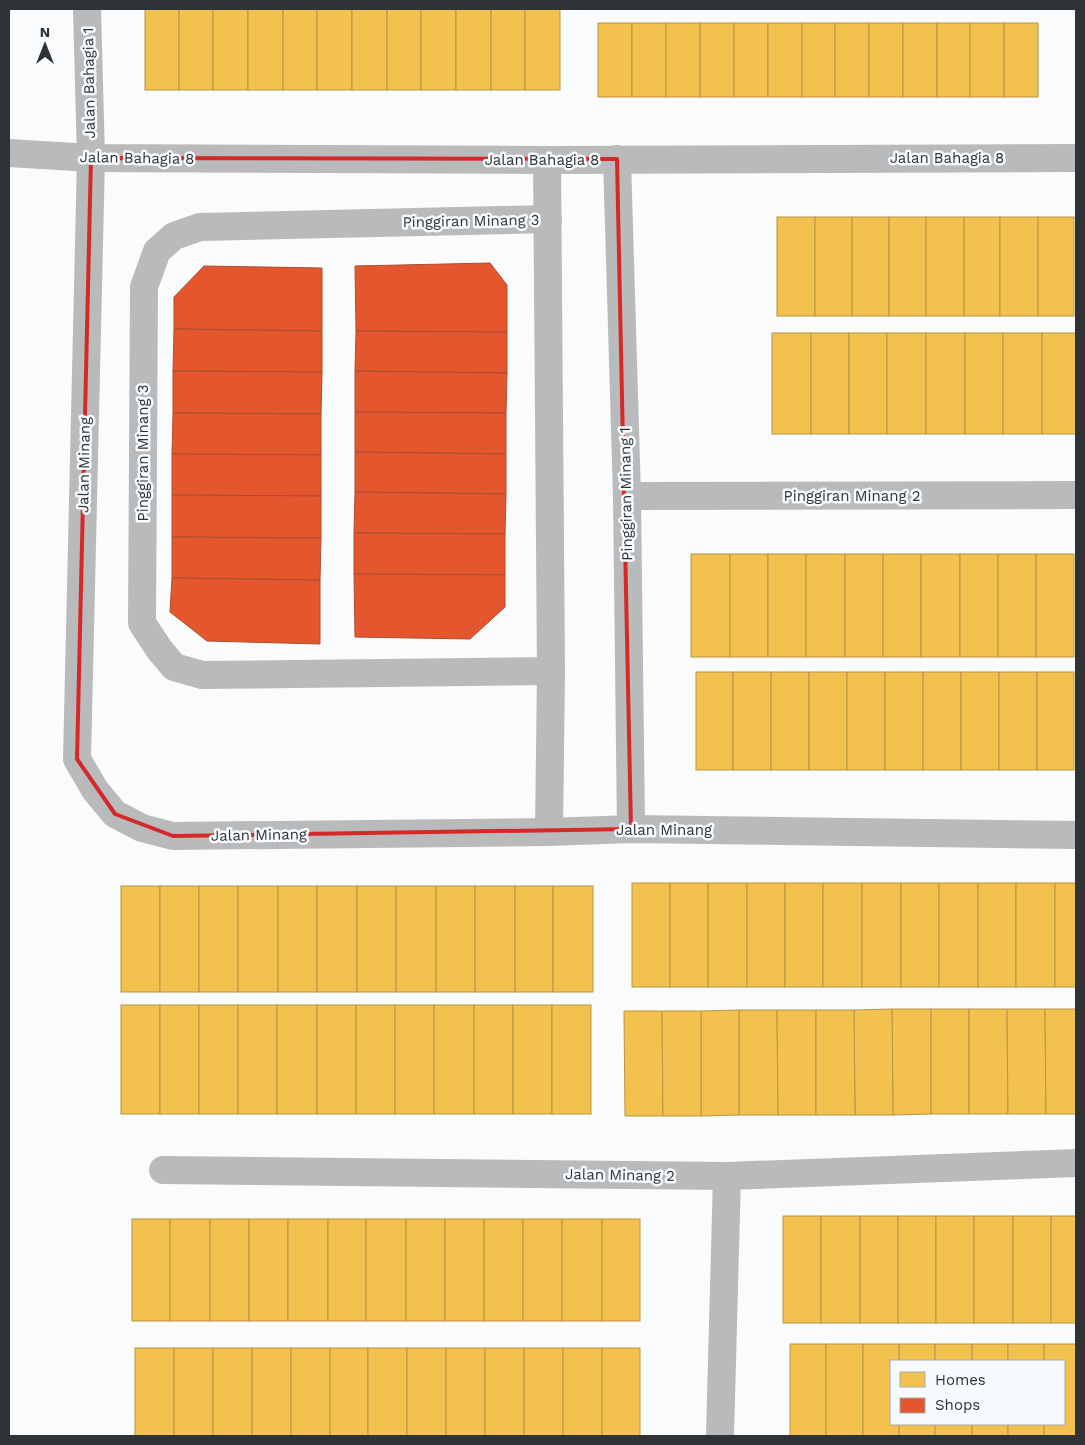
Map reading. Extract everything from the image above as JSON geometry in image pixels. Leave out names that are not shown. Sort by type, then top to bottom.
[{"type":"street","name":"Jalan Bahagia 1","points":[[87,9],[91,158]]},
{"type":"street","name":"Jalan Bahagia 8","points":[[9,153],[91,158],[547,160],[1076,158]]},
{"type":"street","name":"Jalan Minang","points":[[91,158],[77,759],[95,790],[115,814],[142,828],[173,836],[549,832],[631,829],[1076,836]]},
{"type":"street","name":"Pinggiran Minang 1","points":[[617,159],[627,496],[631,829]]},
{"type":"street","points":[[547,160],[551,671],[549,832]]},
{"type":"street","name":"Pinggiran Minang 3","points":[[548,219],[200,227],[174,236],[158,252],[144,287],[142,623],[159,649],[174,667],[202,675],[551,671]]},
{"type":"street","name":"Pinggiran Minang 2","points":[[627,496],[1076,495]]},
{"type":"street","name":"Jalan Minang 2","points":[[163,1170],[727,1176],[1076,1164]]},
{"type":"street","points":[[720,1436],[727,1176]]},
{"type":"highlighted area","points":[[91,158],[617,159],[631,829],[173,836],[115,814],[77,759]]},
{"type":"building: Homes","points":[[145,9],[179,9],[179,90],[145,90]]},
{"type":"building: Homes","points":[[179,9],[213,9],[213,90],[179,90]]},
{"type":"building: Homes","points":[[213,9],[248,9],[248,90],[213,90]]},
{"type":"building: Homes","points":[[248,9],[283,9],[283,90],[248,90]]},
{"type":"building: Homes","points":[[283,9],[317,9],[317,90],[283,90]]},
{"type":"building: Homes","points":[[317,9],[352,9],[352,90],[317,90]]},
{"type":"building: Homes","points":[[352,9],[387,9],[387,90],[352,90]]},
{"type":"building: Homes","points":[[387,9],[421,9],[421,90],[387,90]]},
{"type":"building: Homes","points":[[421,9],[456,9],[456,90],[421,90]]},
{"type":"building: Homes","points":[[456,9],[491,9],[491,90],[456,90]]},
{"type":"building: Homes","points":[[491,9],[525,9],[525,90],[491,90]]},
{"type":"building: Homes","points":[[525,9],[560,9],[560,90],[525,90]]},
{"type":"building: Homes","points":[[598,23],[632,23],[632,97],[598,97]]},
{"type":"building: Homes","points":[[632,23],[666,23],[666,97],[632,97]]},
{"type":"building: Homes","points":[[666,23],[700,23],[700,97],[666,97]]},
{"type":"building: Homes","points":[[700,23],[734,23],[734,97],[700,97]]},
{"type":"building: Homes","points":[[734,23],[768,23],[768,97],[734,97]]},
{"type":"building: Homes","points":[[768,23],[802,23],[802,97],[768,97]]},
{"type":"building: Homes","points":[[802,23],[835,23],[835,97],[802,97]]},
{"type":"building: Homes","points":[[835,23],[869,23],[869,97],[835,97]]},
{"type":"building: Homes","points":[[869,23],[903,23],[903,97],[869,97]]},
{"type":"building: Homes","points":[[903,23],[937,23],[937,97],[903,97]]},
{"type":"building: Homes","points":[[937,23],[970,23],[970,97],[937,97]]},
{"type":"building: Homes","points":[[970,23],[1004,23],[1004,97],[970,97]]},
{"type":"building: Homes","points":[[1004,23],[1038,23],[1038,97],[1004,97]]},
{"type":"building: Homes","points":[[777,217],[815,217],[815,316],[777,316]]},
{"type":"building: Homes","points":[[815,217],[852,217],[852,316],[815,316]]},
{"type":"building: Homes","points":[[852,217],[889,217],[889,316],[852,316]]},
{"type":"building: Homes","points":[[889,217],[926,217],[926,316],[889,316]]},
{"type":"building: Homes","points":[[926,217],[964,217],[964,316],[926,316]]},
{"type":"building: Homes","points":[[964,217],[1000,217],[1000,316],[964,316]]},
{"type":"building: Homes","points":[[1000,217],[1038,217],[1038,316],[1000,316]]},
{"type":"building: Homes","points":[[1038,217],[1074,217],[1074,316],[1038,316]]},
{"type":"building: Homes","points":[[772,333],[811,333],[811,434],[772,434]]},
{"type":"building: Homes","points":[[811,333],[849,333],[849,434],[811,434]]},
{"type":"building: Homes","points":[[849,333],[887,333],[887,434],[849,434]]},
{"type":"building: Homes","points":[[887,333],[926,333],[926,434],[887,434]]},
{"type":"building: Homes","points":[[926,333],[965,333],[965,434],[926,434]]},
{"type":"building: Homes","points":[[965,333],[1003,333],[1003,434],[965,434]]},
{"type":"building: Homes","points":[[1003,333],[1042,333],[1042,434],[1003,434]]},
{"type":"building: Homes","points":[[1042,333],[1076,333],[1076,434],[1042,434]]},
{"type":"building: Homes","points":[[691,554],[730,554],[730,657],[691,657]]},
{"type":"building: Homes","points":[[730,554],[768,554],[768,657],[730,657]]},
{"type":"building: Homes","points":[[768,554],[806,554],[806,657],[768,657]]},
{"type":"building: Homes","points":[[806,554],[845,554],[845,657],[806,657]]},
{"type":"building: Homes","points":[[845,554],[883,554],[883,657],[845,657]]},
{"type":"building: Homes","points":[[883,554],[921,554],[921,657],[883,657]]},
{"type":"building: Homes","points":[[921,554],[960,554],[960,657],[921,657]]},
{"type":"building: Homes","points":[[960,554],[998,554],[998,657],[960,657]]},
{"type":"building: Homes","points":[[998,554],[1036,554],[1036,657],[998,657]]},
{"type":"building: Homes","points":[[1036,554],[1074,554],[1074,657],[1036,657]]},
{"type":"building: Homes","points":[[696,672],[733,672],[733,770],[696,770]]},
{"type":"building: Homes","points":[[733,672],[771,672],[771,770],[733,770]]},
{"type":"building: Homes","points":[[771,672],[809,672],[809,770],[771,770]]},
{"type":"building: Homes","points":[[809,672],[847,672],[847,770],[809,770]]},
{"type":"building: Homes","points":[[847,672],[885,672],[885,770],[847,770]]},
{"type":"building: Homes","points":[[885,672],[923,672],[923,770],[885,770]]},
{"type":"building: Homes","points":[[923,672],[961,672],[961,770],[923,770]]},
{"type":"building: Homes","points":[[961,672],[999,672],[999,770],[961,770]]},
{"type":"building: Homes","points":[[999,672],[1037,672],[1037,770],[999,770]]},
{"type":"building: Homes","points":[[1037,672],[1074,672],[1074,770],[1037,770]]},
{"type":"building: Homes","points":[[632,883],[670,883],[670,987],[632,987]]},
{"type":"building: Homes","points":[[670,883],[708,883],[708,987],[670,987]]},
{"type":"building: Homes","points":[[708,883],[747,883],[747,987],[708,987]]},
{"type":"building: Homes","points":[[747,883],[785,883],[785,987],[747,987]]},
{"type":"building: Homes","points":[[785,883],[823,883],[823,987],[785,987]]},
{"type":"building: Homes","points":[[823,883],[862,883],[862,987],[823,987]]},
{"type":"building: Homes","points":[[862,883],[901,883],[901,987],[862,987]]},
{"type":"building: Homes","points":[[901,883],[939,883],[939,987],[901,987]]},
{"type":"building: Homes","points":[[939,883],[978,883],[978,987],[939,987]]},
{"type":"building: Homes","points":[[978,883],[1016,883],[1016,987],[978,987]]},
{"type":"building: Homes","points":[[1016,883],[1055,883],[1055,987],[1016,987]]},
{"type":"building: Homes","points":[[1055,883],[1076,883],[1076,987],[1055,987]]},
{"type":"building: Homes","points":[[121,886],[160,886],[160,992],[121,992]]},
{"type":"building: Homes","points":[[160,886],[199,886],[199,992],[160,992]]},
{"type":"building: Homes","points":[[199,886],[238,886],[238,992],[199,992]]},
{"type":"building: Homes","points":[[238,886],[278,886],[278,992],[238,992]]},
{"type":"building: Homes","points":[[278,886],[317,886],[317,992],[278,992]]},
{"type":"building: Homes","points":[[317,886],[357,886],[357,992],[317,992]]},
{"type":"building: Homes","points":[[357,886],[396,886],[396,992],[357,992]]},
{"type":"building: Homes","points":[[396,886],[436,886],[436,992],[396,992]]},
{"type":"building: Homes","points":[[436,886],[475,886],[475,992],[436,992]]},
{"type":"building: Homes","points":[[475,886],[515,886],[515,992],[475,992]]},
{"type":"building: Homes","points":[[515,886],[553,886],[553,992],[515,992]]},
{"type":"building: Homes","points":[[553,886],[593,886],[593,992],[553,992]]},
{"type":"building: Homes","points":[[121,1005],[160,1005],[160,1114],[121,1114]]},
{"type":"building: Homes","points":[[160,1005],[199,1005],[199,1114],[160,1114]]},
{"type":"building: Homes","points":[[199,1005],[238,1005],[238,1114],[199,1114]]},
{"type":"building: Homes","points":[[238,1005],[277,1005],[277,1114],[238,1114]]},
{"type":"building: Homes","points":[[277,1005],[317,1005],[317,1114],[277,1114]]},
{"type":"building: Homes","points":[[317,1005],[356,1005],[356,1114],[317,1114]]},
{"type":"building: Homes","points":[[356,1005],[395,1005],[395,1114],[356,1114]]},
{"type":"building: Homes","points":[[395,1005],[434,1005],[434,1114],[395,1114]]},
{"type":"building: Homes","points":[[434,1005],[474,1005],[474,1114],[434,1114]]},
{"type":"building: Homes","points":[[474,1005],[513,1005],[513,1114],[474,1114]]},
{"type":"building: Homes","points":[[513,1005],[552,1005],[552,1114],[513,1114]]},
{"type":"building: Homes","points":[[552,1005],[591,1005],[591,1114],[552,1114]]},
{"type":"building: Homes","points":[[892,1009],[931,1009],[931,1114],[893,1115]]},
{"type":"building: Homes","points":[[892,1009],[893,1115],[855,1115],[854,1010]]},
{"type":"building: Homes","points":[[931,1009],[969,1009],[969,1114],[931,1114]]},
{"type":"building: Homes","points":[[969,1009],[1007,1009],[1008,1114],[969,1114]]},
{"type":"building: Homes","points":[[1007,1009],[1045,1009],[1046,1114],[1008,1114]]},
{"type":"building: Homes","points":[[1045,1009],[1076,1009],[1076,1114],[1046,1114]]},
{"type":"building: Homes","points":[[739,1010],[777,1010],[778,1115],[739,1115]]},
{"type":"building: Homes","points":[[739,1010],[739,1115],[701,1116],[701,1011]]},
{"type":"building: Homes","points":[[777,1010],[816,1010],[816,1115],[778,1115]]},
{"type":"building: Homes","points":[[816,1010],[854,1010],[855,1115],[816,1115]]},
{"type":"building: Homes","points":[[624,1011],[662,1011],[663,1116],[625,1116]]},
{"type":"building: Homes","points":[[662,1011],[701,1011],[701,1116],[663,1116]]},
{"type":"building: Homes","points":[[783,1216],[821,1216],[821,1323],[783,1323]]},
{"type":"building: Homes","points":[[821,1216],[860,1216],[860,1323],[821,1323]]},
{"type":"building: Homes","points":[[860,1216],[898,1216],[898,1323],[860,1323]]},
{"type":"building: Homes","points":[[898,1216],[936,1216],[936,1323],[898,1323]]},
{"type":"building: Homes","points":[[936,1216],[974,1216],[974,1323],[936,1323]]},
{"type":"building: Homes","points":[[974,1216],[1013,1216],[1013,1323],[974,1323]]},
{"type":"building: Homes","points":[[1013,1216],[1051,1216],[1051,1323],[1013,1323]]},
{"type":"building: Homes","points":[[1051,1216],[1076,1216],[1076,1323],[1051,1323]]},
{"type":"building: Homes","points":[[132,1219],[170,1219],[170,1321],[132,1321]]},
{"type":"building: Homes","points":[[170,1219],[210,1219],[210,1321],[170,1321]]},
{"type":"building: Homes","points":[[210,1219],[249,1219],[249,1321],[210,1321]]},
{"type":"building: Homes","points":[[249,1219],[288,1219],[288,1321],[249,1321]]},
{"type":"building: Homes","points":[[288,1219],[328,1219],[328,1321],[288,1321]]},
{"type":"building: Homes","points":[[328,1219],[366,1219],[366,1321],[328,1321]]},
{"type":"building: Homes","points":[[366,1219],[406,1219],[406,1321],[366,1321]]},
{"type":"building: Homes","points":[[406,1219],[445,1219],[445,1321],[406,1321]]},
{"type":"building: Homes","points":[[445,1219],[484,1219],[484,1321],[445,1321]]},
{"type":"building: Homes","points":[[484,1219],[523,1219],[523,1321],[484,1321]]},
{"type":"building: Homes","points":[[523,1219],[562,1219],[562,1321],[523,1321]]},
{"type":"building: Homes","points":[[562,1219],[602,1219],[602,1321],[562,1321]]},
{"type":"building: Homes","points":[[602,1219],[640,1219],[640,1321],[602,1321]]},
{"type":"building: Homes","points":[[790,1344],[826,1344],[826,1436],[790,1436]]},
{"type":"building: Homes","points":[[826,1344],[863,1344],[863,1436],[826,1436]]},
{"type":"building: Homes","points":[[863,1344],[899,1344],[899,1360],[890,1360],[890,1425],[899,1425],[899,1436],[863,1436]]},
{"type":"building: Homes","points":[[899,1344],[935,1344],[935,1360],[899,1360]]},
{"type":"building: Homes","points":[[935,1344],[972,1344],[972,1360],[935,1360]]},
{"type":"building: Homes","points":[[972,1344],[1008,1344],[1008,1360],[972,1360]]},
{"type":"building: Homes","points":[[1008,1344],[1044,1344],[1044,1360],[1008,1360]]},
{"type":"building: Homes","points":[[1044,1344],[1076,1344],[1076,1436],[1044,1436],[1044,1425],[1065,1425],[1065,1360],[1044,1360]]},
{"type":"building: Homes","points":[[135,1348],[174,1348],[174,1436],[135,1436]]},
{"type":"building: Homes","points":[[174,1348],[213,1348],[213,1436],[174,1436]]},
{"type":"building: Homes","points":[[213,1348],[252,1348],[252,1436],[213,1436]]},
{"type":"building: Homes","points":[[252,1348],[291,1348],[291,1436],[252,1436]]},
{"type":"building: Homes","points":[[291,1348],[330,1348],[330,1436],[291,1436]]},
{"type":"building: Homes","points":[[330,1348],[368,1348],[368,1436],[330,1436]]},
{"type":"building: Homes","points":[[368,1348],[407,1348],[407,1436],[368,1436]]},
{"type":"building: Homes","points":[[407,1348],[446,1348],[446,1436],[407,1436]]},
{"type":"building: Homes","points":[[446,1348],[485,1348],[485,1436],[446,1436]]},
{"type":"building: Homes","points":[[485,1348],[524,1348],[524,1436],[485,1436]]},
{"type":"building: Homes","points":[[524,1348],[563,1348],[563,1436],[524,1436]]},
{"type":"building: Homes","points":[[563,1348],[602,1348],[602,1436],[563,1436]]},
{"type":"building: Homes","points":[[602,1348],[640,1348],[640,1436],[602,1436]]},
{"type":"building: Homes","points":[[899,1425],[935,1425],[935,1436],[899,1436]]},
{"type":"building: Homes","points":[[935,1425],[972,1425],[972,1436],[935,1436]]},
{"type":"building: Homes","points":[[972,1425],[1008,1425],[1008,1436],[972,1436]]},
{"type":"building: Homes","points":[[1008,1425],[1044,1425],[1044,1436],[1008,1436]]},
{"type":"building: Shops","points":[[490,263],[507,285],[507,332],[356,331],[355,266]]},
{"type":"building: Shops","points":[[204,266],[322,268],[322,331],[174,329],[174,297]]},
{"type":"building: Shops","points":[[174,329],[322,331],[322,372],[173,371]]},
{"type":"building: Shops","points":[[356,331],[507,332],[507,373],[355,371]]},
{"type":"building: Shops","points":[[173,371],[322,372],[321,414],[173,413]]},
{"type":"building: Shops","points":[[355,371],[507,373],[506,413],[355,412]]},
{"type":"building: Shops","points":[[355,412],[506,413],[506,454],[355,452]]},
{"type":"building: Shops","points":[[173,413],[321,414],[321,455],[172,454]]},
{"type":"building: Shops","points":[[355,452],[506,454],[506,494],[355,492]]},
{"type":"building: Shops","points":[[172,454],[321,455],[321,496],[172,495]]},
{"type":"building: Shops","points":[[355,492],[506,494],[505,534],[354,533]]},
{"type":"building: Shops","points":[[172,495],[321,496],[321,538],[172,537]]},
{"type":"building: Shops","points":[[354,533],[505,534],[505,575],[354,574]]},
{"type":"building: Shops","points":[[172,537],[321,538],[320,580],[172,578]]},
{"type":"building: Shops","points":[[354,574],[505,575],[505,607],[470,639],[355,637]]},
{"type":"building: Shops","points":[[172,578],[320,580],[320,644],[207,641],[170,612]]}]
